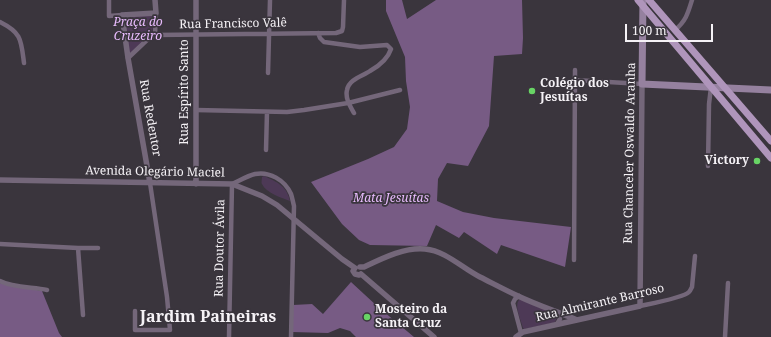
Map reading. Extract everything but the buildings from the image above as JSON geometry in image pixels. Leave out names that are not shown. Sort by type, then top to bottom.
[{"type":"main road","points":[[643,1],[675,30],[771,141]]},
{"type":"main road","points":[[643,1],[648,13],[771,158]]},
{"type":"main road","name":"Rua Chanceler Oswaldo Aranha","points":[[642,84],[643,1]]},
{"type":"main road","points":[[642,84],[771,90]]},
{"type":"main road","points":[[721,98],[726,88]]},
{"type":"street","points":[[109,0],[109,16],[156,13]]},
{"type":"street","points":[[128,58],[147,40],[155,35],[155,0]]},
{"type":"street","name":"Rua Espírito Santo","points":[[196,0],[196,184]]},
{"type":"street","points":[[268,74],[270,0]]},
{"type":"street","name":"Rua Francisco Valê","points":[[155,35],[336,33],[342,31],[343,27],[344,0]]},
{"type":"street","points":[[675,30],[683,24],[692,0]]},
{"type":"street","name":"Rua Redentor","points":[[122,15],[150,183],[167,297],[170,330],[135,330],[135,311]]},
{"type":"street","points":[[0,22],[11,28],[19,37],[24,63]]},
{"type":"street","points":[[318,33],[324,42],[360,47],[387,45],[391,48],[381,63],[371,71],[351,82],[347,88],[346,95],[348,103],[354,113]]},
{"type":"street","points":[[574,70],[574,260]]},
{"type":"street","points":[[575,80],[642,84]]},
{"type":"street","name":"Rua Chanceler Oswaldo Aranha","points":[[640,306],[642,84]]},
{"type":"street","points":[[708,166],[709,104],[711,87]]},
{"type":"street","points":[[196,110],[287,112],[348,103],[400,90]]},
{"type":"street","points":[[709,104],[716,98],[721,98]]},
{"type":"street","points":[[266,150],[268,112]]},
{"type":"street","points":[[232,184],[254,174],[264,174],[275,177],[284,183],[290,193],[294,206],[291,337]]},
{"type":"street","name":"Avenida Olegário Maciel","points":[[0,180],[232,184],[262,196],[277,205],[342,258],[358,267]]},
{"type":"street","name":"Rua Doutor Ávila","points":[[229,337],[232,184]]},
{"type":"street","points":[[0,244],[98,248]]},
{"type":"street","points":[[78,248],[83,315]]},
{"type":"street","points":[[358,267],[364,267],[389,256],[410,250],[427,250],[442,254],[477,276],[519,296],[578,320]]},
{"type":"street","name":"Rua Almirante Barroso","points":[[520,335],[557,324],[687,294],[690,292],[692,287],[695,256]]},
{"type":"street","points":[[358,267],[363,270],[361,274],[434,337]]},
{"type":"street","points":[[0,281],[4,283],[47,290]]},
{"type":"street","points":[[725,337],[728,283]]},
{"type":"street","points":[[519,296],[513,303],[520,335]]},
{"type":"street","points":[[557,324],[560,319],[558,312]]},
{"type":"green space","name":"Mata Jesuítas","points":[[386,0],[402,0],[407,19],[436,0],[522,0],[522,54],[494,56],[489,126],[468,166],[447,163],[438,179],[437,201],[463,212],[494,218],[571,227],[565,267],[501,245],[497,254],[464,232],[459,238],[436,225],[427,246],[370,245],[359,240],[342,224],[311,182],[394,147],[407,129],[410,107],[406,81],[405,57],[386,11]]},
{"type":"green space","name":"Praça do Cruzeiro","points":[[152,16],[152,32],[145,41],[129,55],[125,24],[133,17]]},
{"type":"green space","points":[[264,176],[281,185],[289,196],[290,201],[274,195],[267,190],[262,183],[262,177]]},
{"type":"green space","points":[[351,282],[414,337],[356,337],[350,331],[340,328],[328,333],[292,332],[293,305],[312,304],[323,314]]},
{"type":"green space","points":[[0,283],[42,291],[62,337],[0,337]]},
{"type":"green space","points":[[519,300],[555,314],[557,318],[555,322],[524,329],[517,306]]},
{"type":"place","name":"Colégio dos Jesuítas","points":[[532,91]]},
{"type":"place","name":"Victory","points":[[757,161]]},
{"type":"place","name":"Mosteiro da Santa Cruz","points":[[367,317]]},
{"type":"district","name":"Jardim Paineiras","points":[[208,317]]}]
